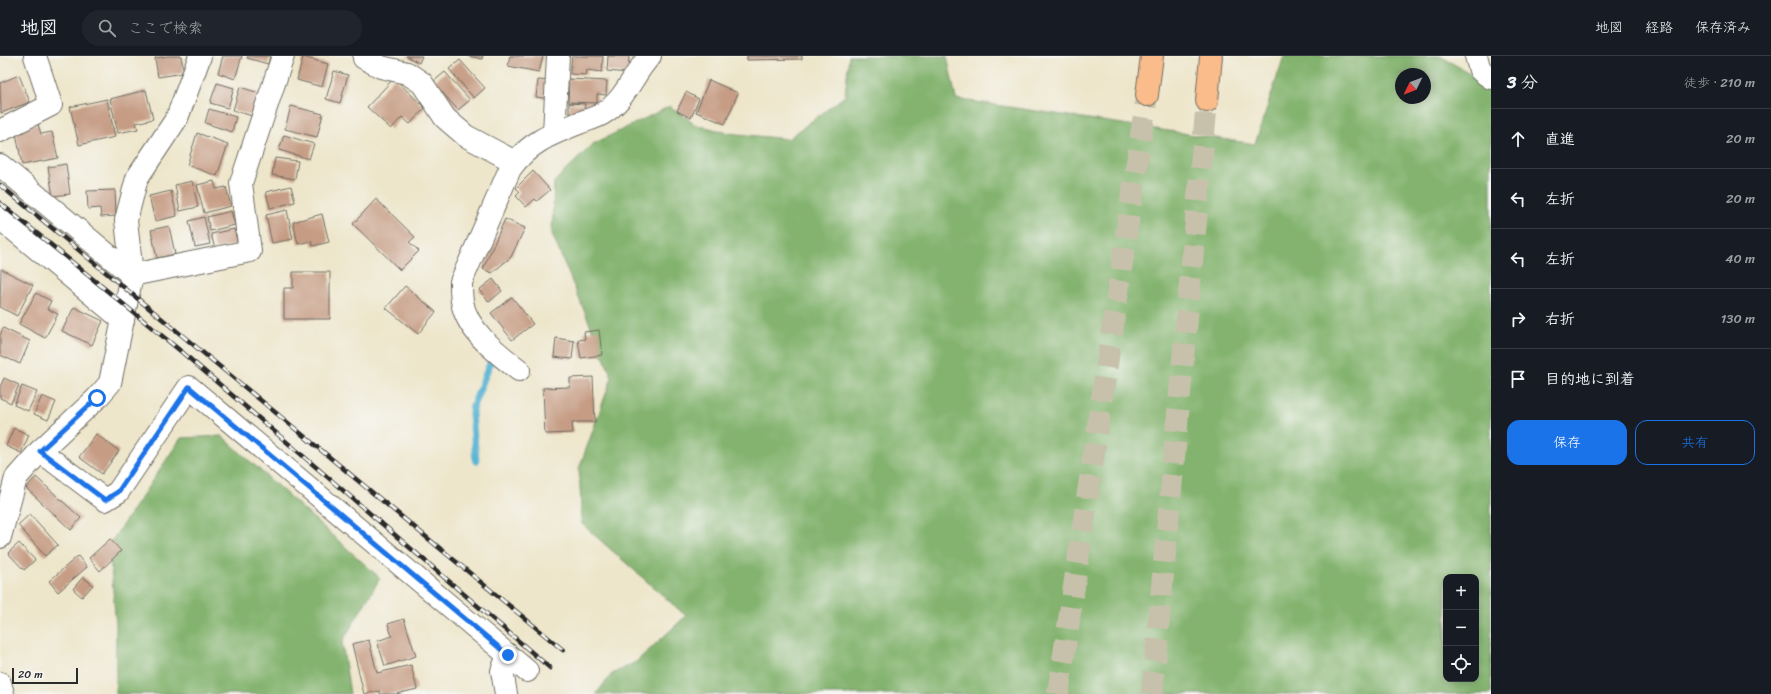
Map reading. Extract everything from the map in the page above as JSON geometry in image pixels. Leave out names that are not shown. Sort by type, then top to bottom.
[{"type":"highway","points":[[1147,95],[1152,56]]},
{"type":"highway","points":[[1207,101],[1211,56]]},
{"type":"street","points":[[0,131],[51,105],[35,56]]},
{"type":"street","points":[[0,537],[16,478],[40,451],[97,398],[110,383],[132,275],[126,220],[137,178],[177,118],[200,56]]},
{"type":"street","points":[[132,275],[250,251],[241,183],[283,56]]},
{"type":"street","points":[[364,56],[364,58],[381,67],[407,73],[422,83],[445,118],[466,136],[515,162]]},
{"type":"street","points":[[554,133],[558,56]]},
{"type":"street","points":[[519,370],[491,348],[468,319],[462,302],[461,282],[510,169],[515,162],[526,149],[554,133],[602,114],[623,98],[650,56]]},
{"type":"street","points":[[1476,56],[1480,70],[1491,78]]},
{"type":"street","points":[[0,165],[132,275]]},
{"type":"street","points":[[0,218],[123,320]]},
{"type":"street","points":[[40,451],[105,500],[118,492],[189,387],[527,671]]},
{"type":"street","points":[[506,694],[502,671],[508,655]]},
{"type":"street","points":[[0,683],[3,694]]},
{"type":"green space","points":[[849,56],[947,56],[956,99],[1255,144],[1284,56],[1440,56],[1473,75],[1491,89],[1491,694],[596,694],[612,674],[636,662],[686,616],[582,524],[579,469],[612,377],[552,234],[554,182],[593,144],[670,106],[694,124],[728,133],[788,139],[845,96]]},
{"type":"green space","points":[[222,436],[380,578],[342,642],[350,694],[116,694],[116,625],[109,545],[181,438]]},
{"type":"building","points":[[181,56],[184,73],[158,77],[155,58]]},
{"type":"building","points":[[223,56],[242,56],[235,79],[218,73]]},
{"type":"building","points":[[248,56],[270,56],[268,64],[247,58]]},
{"type":"building","points":[[406,56],[422,56],[419,63]]},
{"type":"building","points":[[467,56],[483,56],[482,59]]},
{"type":"building","points":[[510,56],[543,56],[539,72],[508,66]]},
{"type":"building","points":[[572,56],[603,56],[602,72],[587,70],[586,75],[570,74]]},
{"type":"building","points":[[608,56],[629,56],[628,73],[607,71]]},
{"type":"building","points":[[747,56],[802,56],[802,59],[747,60]]},
{"type":"building","points":[[303,57],[328,64],[322,87],[297,80]]},
{"type":"building","points":[[460,60],[485,88],[474,98],[449,69]]},
{"type":"building","points":[[334,71],[348,75],[340,103],[326,99]]},
{"type":"building","points":[[445,72],[470,100],[458,110],[433,82]]},
{"type":"building","points":[[19,75],[30,102],[1,113],[0,83]]},
{"type":"building","points":[[394,78],[425,108],[410,124],[402,117],[391,129],[367,107]]},
{"type":"building","points":[[569,79],[607,81],[606,95],[597,94],[597,103],[568,102]]},
{"type":"building","points":[[538,80],[551,81],[549,99],[536,97]]},
{"type":"building","points":[[709,80],[738,93],[725,124],[696,112]]},
{"type":"building","points":[[217,83],[234,88],[228,108],[210,103]]},
{"type":"building","points":[[240,87],[259,93],[252,116],[233,110]]},
{"type":"building","points":[[146,90],[153,119],[136,123],[138,129],[118,133],[110,99]]},
{"type":"building","points":[[686,92],[699,99],[691,118],[677,111]]},
{"type":"building","points":[[107,99],[115,137],[79,145],[70,107]]},
{"type":"building","points":[[569,103],[585,104],[584,113],[571,118],[571,113],[569,113]]},
{"type":"building","points":[[291,106],[323,114],[317,137],[285,129]]},
{"type":"building","points":[[209,109],[236,117],[232,132],[205,123]]},
{"type":"building","points":[[38,124],[41,134],[52,132],[58,158],[22,165],[15,128]]},
{"type":"building","points":[[197,133],[228,144],[217,176],[187,165]]},
{"type":"building","points":[[284,135],[314,144],[309,159],[279,150]]},
{"type":"building","points":[[275,158],[298,161],[295,179],[272,175]]},
{"type":"building","points":[[66,164],[70,194],[53,196],[48,167]]},
{"type":"building","points":[[533,171],[550,190],[537,201],[535,199],[526,207],[516,196],[520,192],[516,188]]},
{"type":"building","points":[[192,181],[198,207],[180,211],[175,185]]},
{"type":"building","points":[[214,181],[216,189],[226,187],[231,206],[204,213],[197,185]]},
{"type":"building","points":[[291,186],[295,202],[270,208],[266,192]]},
{"type":"building","points":[[115,190],[116,216],[101,217],[100,208],[88,209],[87,191]]},
{"type":"building","points":[[171,191],[177,216],[155,221],[149,196]]},
{"type":"building","points":[[376,199],[415,237],[409,242],[419,251],[400,270],[353,224]]},
{"type":"building","points":[[287,210],[293,239],[272,243],[266,215]]},
{"type":"building","points":[[231,211],[235,225],[210,231],[207,217]]},
{"type":"building","points":[[322,214],[329,242],[313,246],[311,241],[298,244],[293,222]]},
{"type":"building","points":[[204,217],[210,244],[195,247],[189,221]]},
{"type":"building","points":[[505,219],[525,228],[511,257],[492,273],[483,269]]},
{"type":"building","points":[[169,226],[175,254],[157,258],[151,230]]},
{"type":"building","points":[[234,229],[238,244],[215,249],[211,234]]},
{"type":"building","points":[[1,269],[33,285],[17,316],[0,307]]},
{"type":"building","points":[[293,272],[330,272],[330,319],[284,319],[284,288],[293,288]]},
{"type":"building","points":[[493,279],[502,291],[489,302],[479,290]]},
{"type":"building","points":[[405,286],[436,312],[418,334],[386,308]]},
{"type":"building","points":[[36,293],[51,301],[47,309],[58,314],[45,338],[19,324]]},
{"type":"building","points":[[512,297],[533,324],[512,340],[491,313]]},
{"type":"building","points":[[74,307],[103,321],[92,345],[62,331]]},
{"type":"building","points":[[3,328],[30,341],[20,364],[0,355],[0,335]]},
{"type":"building","points":[[599,330],[602,355],[581,358],[578,340],[585,339],[584,332]]},
{"type":"building","points":[[556,338],[574,341],[572,359],[554,357]]},
{"type":"building","points":[[593,377],[595,422],[572,422],[573,433],[545,434],[543,388],[570,387],[570,378]]},
{"type":"building","points":[[4,378],[19,385],[11,403],[0,398],[0,387]]},
{"type":"building","points":[[22,386],[37,392],[28,411],[14,405]]},
{"type":"building","points":[[42,396],[56,402],[48,420],[34,414]]},
{"type":"building","points":[[14,428],[29,435],[21,453],[6,446]]},
{"type":"building","points":[[96,434],[119,451],[102,474],[79,457]]},
{"type":"building","points":[[36,477],[81,518],[71,530],[26,488]]},
{"type":"building","points":[[30,514],[58,545],[45,556],[18,525]]},
{"type":"building","points":[[110,539],[121,551],[100,571],[89,558]]},
{"type":"building","points":[[19,543],[35,560],[24,570],[8,553]]},
{"type":"building","points":[[78,556],[87,567],[58,592],[49,581]]},
{"type":"building","points":[[83,577],[93,585],[82,597],[73,589]]},
{"type":"building","points":[[404,619],[416,656],[385,666],[377,641],[392,636],[388,624]]},
{"type":"building","points":[[369,640],[377,673],[411,665],[417,689],[396,694],[380,694],[380,691],[364,694],[352,644]]},
{"type":"waterway","points":[[476,461],[472,414],[473,406],[493,356]]},
{"type":"tunnel","points":[[1058,694],[1147,95]]},
{"type":"tunnel","points":[[1152,694],[1207,101]]},
{"type":"railway","points":[[0,185],[563,650]]},
{"type":"railway","points":[[0,203],[183,353],[550,668]]},
{"type":"route","points":[[97,398],[40,451],[105,500],[118,492],[189,387],[508,655]]}]
